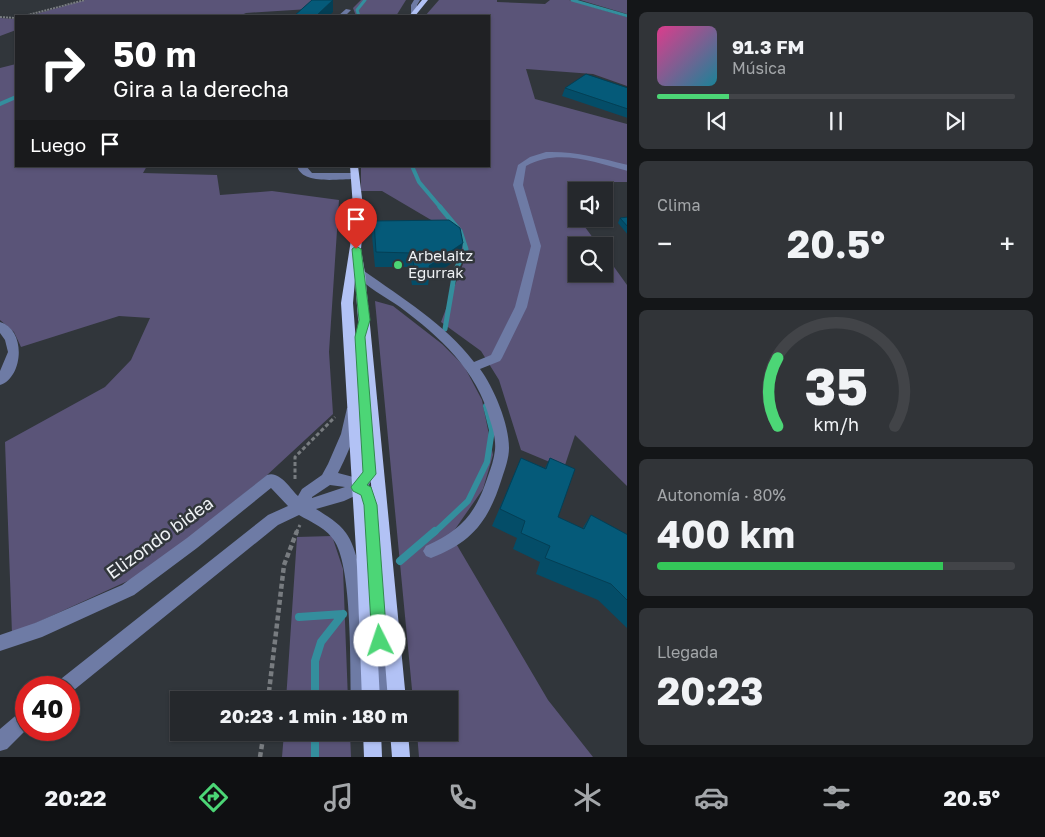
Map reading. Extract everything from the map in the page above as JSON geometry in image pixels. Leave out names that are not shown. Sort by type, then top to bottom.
[{"type":"main road","points":[[413,15],[425,0]]},
{"type":"main road","points":[[354,171],[359,218],[347,303],[358,487],[365,567],[370,691]]},
{"type":"main road","points":[[356,249],[360,273],[396,691]]},
{"type":"main road","points":[[372,741],[373,757]]},
{"type":"main road","points":[[400,741],[401,757]]},
{"type":"street","points":[[413,15],[414,5],[417,0]]},
{"type":"street","points":[[342,15],[348,10]]},
{"type":"street","points":[[473,367],[496,358],[521,307],[531,269],[536,246],[518,185],[522,165],[532,158],[544,154],[560,154],[583,157],[627,168]]},
{"type":"street","points":[[301,167],[302,170],[310,176],[354,171]]},
{"type":"street","points":[[360,273],[450,342],[473,367],[486,389],[496,415],[502,449],[492,489],[472,526],[452,542],[431,551]]},
{"type":"street","points":[[78,676],[273,520],[299,507],[348,493],[358,487],[369,474],[360,337],[364,320]]},
{"type":"street","points":[[0,326],[9,334],[14,344],[14,357],[8,370],[0,380]]},
{"type":"street","points":[[299,507],[307,493],[327,479],[340,456],[353,409]]},
{"type":"street","points":[[327,479],[335,478],[350,481],[366,491],[371,505],[382,691]]},
{"type":"street","name":"Elizondo bidea","points":[[0,643],[36,631],[128,590],[192,543],[272,479],[299,507]]},
{"type":"street","points":[[299,507],[332,527],[342,539],[350,561],[355,600],[360,691]]},
{"type":"street","points":[[0,742],[15,728]]},
{"type":"street","points":[[369,741],[373,757]]},
{"type":"street","points":[[393,741],[397,757]]},
{"type":"path","points":[[28,15],[85,0]]},
{"type":"path","points":[[0,17],[15,18]]},
{"type":"path","points":[[269,691],[284,565],[288,551],[300,527]]},
{"type":"path","points":[[260,757],[263,741]]},
{"type":"shaded area","points":[[85,0],[326,0],[309,9],[246,13],[241,15],[32,15]]},
{"type":"shaded area","points":[[361,0],[406,0],[397,15],[356,15],[353,8]]},
{"type":"shaded area","points":[[439,0],[497,0],[497,2],[545,4],[550,0],[569,0],[627,17],[627,86],[593,74],[526,69],[535,99],[627,124],[627,182],[568,182],[568,227],[585,227],[592,237],[568,237],[568,282],[613,282],[613,266],[627,285],[627,486],[575,435],[564,468],[521,450],[499,380],[481,351],[441,322],[463,264],[460,237],[382,191],[361,191],[361,167],[490,167],[490,15],[426,15]]},
{"type":"shaded area","points":[[580,0],[627,0],[627,14]]},
{"type":"shaded area","points":[[0,18],[15,19],[15,30],[0,36]]},
{"type":"shaded area","points":[[15,64],[15,167],[146,167],[143,173],[217,175],[220,195],[272,191],[339,200],[329,352],[333,414],[266,476],[180,545],[132,579],[12,634],[5,442],[105,387],[131,360],[150,318],[119,316],[21,347],[14,332],[0,320],[0,68]]},
{"type":"shaded area","points":[[375,301],[393,306],[442,344],[464,366],[482,400],[493,455],[483,489],[451,535],[548,700],[593,757],[419,757],[418,741],[458,741],[458,691],[412,691]]},
{"type":"shaded area","points":[[332,536],[343,569],[348,691],[287,691],[297,537]]},
{"type":"shaded area","points":[[283,741],[350,741],[351,757],[282,757]]},
{"type":"building","points":[[312,0],[333,0],[317,15],[295,15]]},
{"type":"building","points":[[586,74],[627,88],[627,109],[565,88]]},
{"type":"building","points":[[627,217],[627,226],[620,218]]},
{"type":"building","points":[[449,220],[460,228],[463,243],[429,266],[430,270],[415,270],[411,253],[376,252],[374,221]]},
{"type":"building","points":[[521,458],[546,469],[550,458],[575,469],[558,517],[584,529],[591,515],[627,534],[627,600],[611,584],[545,558],[550,546],[521,533],[525,521],[500,509]]},
{"type":"waterway","points":[[359,15],[357,10],[365,0]]},
{"type":"waterway","points":[[572,0],[627,16]]},
{"type":"waterway","points":[[0,104],[15,97]]},
{"type":"waterway","points":[[412,167],[419,182],[441,208]]},
{"type":"waterway","points":[[440,207],[460,231],[466,249],[455,271],[445,329]]},
{"type":"waterway","points":[[434,533],[468,501],[487,462],[492,430],[486,406]]},
{"type":"waterway","points":[[400,561],[435,531]]},
{"type":"waterway","points":[[299,617],[343,614],[321,642],[315,661],[315,691]]},
{"type":"waterway","points":[[315,741],[315,757]]},
{"type":"place","name":"Arbelaitz Egurrak","points":[[398,265]]},
{"type":"route","points":[[356,249],[364,320],[360,337],[369,474],[358,487],[366,491],[371,505],[380,641]]}]
